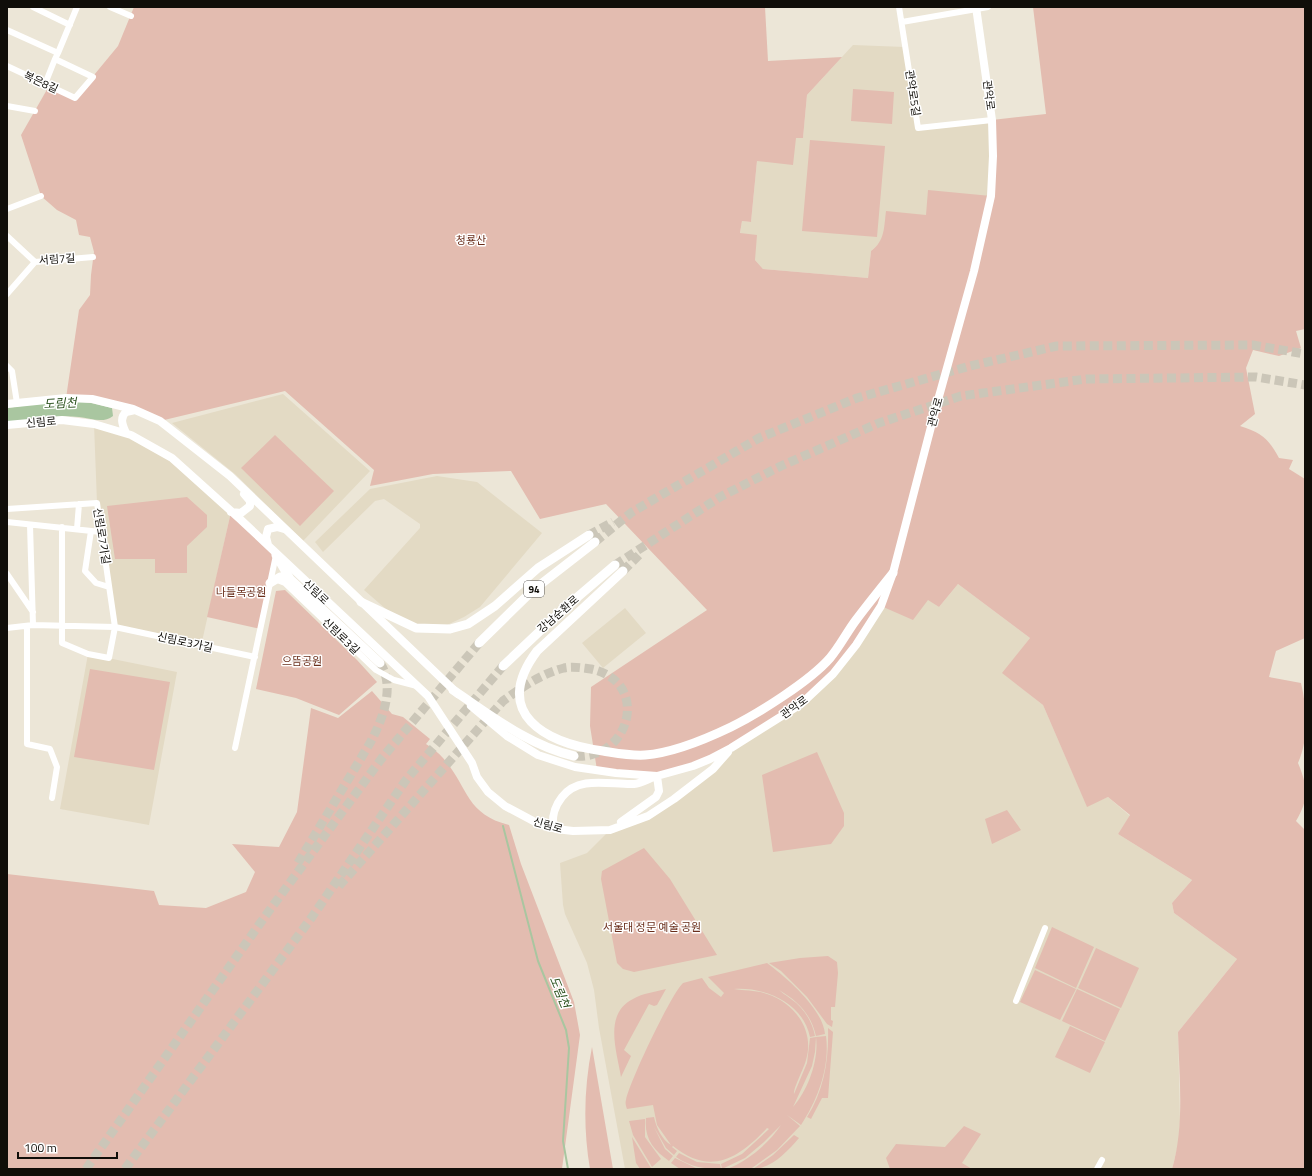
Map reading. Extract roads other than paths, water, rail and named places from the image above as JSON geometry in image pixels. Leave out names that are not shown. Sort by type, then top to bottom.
[{"type":"highway","name":"94","points":[[361,602],[416,628],[450,629],[468,624],[495,606],[538,568],[592,538],[532,591],[480,643]]},
{"type":"highway","points":[[276,555],[290,579],[380,664]]},
{"type":"highway","name":"강남순환로","points":[[503,666],[550,621],[619,568],[537,651],[527,664],[520,682],[520,700],[524,713],[534,727],[560,742],[586,749],[620,754],[645,755],[690,744],[731,726],[761,710],[808,677],[830,658],[856,619],[893,573]]},
{"type":"highway","points":[[270,583],[278,577],[290,579]]},
{"type":"highway","points":[[453,690],[516,733],[557,752],[574,756]]},
{"type":"main road","name":"관악로","points":[[575,767],[616,773],[657,776],[693,766],[731,748],[801,704],[833,674],[856,645],[881,606],[893,573],[986,222],[992,177],[992,120],[977,8]]},
{"type":"main road","name":"신림로","points":[[7,404],[78,398],[104,402],[136,410],[160,421],[238,484],[491,725],[521,746],[538,755],[575,767]]},
{"type":"main road","points":[[126,434],[122,422],[122,416],[126,412],[136,410]]},
{"type":"main road","name":"신림로","points":[[7,425],[62,420],[77,421],[109,427],[126,434],[172,458],[268,545],[276,555],[428,696],[472,763],[477,777],[488,792],[516,813],[536,823],[553,828],[581,832]]},
{"type":"main road","points":[[231,512],[241,513],[250,506],[250,501],[241,491],[238,484]]},
{"type":"main road","points":[[268,545],[266,537],[268,529],[278,527],[287,531]]},
{"type":"main road","name":"관악로","points":[[581,832],[610,830],[648,816],[674,799],[713,769],[731,748]]},
{"type":"main road","points":[[553,828],[552,816],[558,803],[563,795],[573,787],[589,783],[636,784],[657,776],[659,791],[656,797],[610,830]]},
{"type":"street","points":[[33,7],[70,25]]},
{"type":"street","points":[[45,84],[77,7]]},
{"type":"street","points":[[110,7],[130,16]]},
{"type":"street","name":"관악로5길","points":[[899,7],[918,128],[992,120]]},
{"type":"street","points":[[902,22],[988,7]]},
{"type":"street","points":[[7,30],[56,56]]},
{"type":"street","name":"복은8길","points":[[7,66],[75,98],[93,76],[56,56]]},
{"type":"street","points":[[7,106],[35,112]]},
{"type":"street","points":[[7,209],[41,196]]},
{"type":"street","name":"서림7길","points":[[7,236],[35,262],[92,257]]},
{"type":"street","points":[[7,294],[35,262]]},
{"type":"street","points":[[7,366],[12,371],[17,403]]},
{"type":"street","name":"신림로7가길","points":[[7,509],[97,503],[115,627]]},
{"type":"street","name":"신림로7가길","points":[[77,529],[79,504]]},
{"type":"street","points":[[7,522],[101,532]]},
{"type":"street","points":[[30,525],[33,613],[30,625],[27,744],[50,749],[57,767],[52,798]]},
{"type":"street","points":[[62,528],[62,643],[88,654],[109,658],[115,627]]},
{"type":"street","name":"신림로7가길","points":[[91,531],[85,571],[96,583],[109,587]]},
{"type":"street","points":[[235,748],[276,555]]},
{"type":"street","points":[[7,574],[33,613]]},
{"type":"street","name":"신림로3길","points":[[270,583],[277,580],[285,583],[376,670],[394,680],[417,686]]},
{"type":"street","name":"신림로3가길","points":[[7,628],[30,625],[115,627],[254,657]]},
{"type":"street","points":[[1016,1001],[1045,928]]},
{"type":"street","points":[[1097,1169],[1102,1160]]},
{"type":"water","name":"도림천","points":[[65,400],[92,403],[112,408],[113,416],[105,420],[61,416],[7,423],[7,408]]},
{"type":"waterway","name":"도림천","points":[[503,826],[538,961],[566,1030],[569,1048],[563,1141],[568,1169]]},
{"type":"tunnel","points":[[595,542],[632,512],[759,438],[857,398],[970,366],[1057,346],[1253,345],[1305,354]]},
{"type":"tunnel","points":[[615,565],[720,497],[781,466],[879,423],[961,396],[1086,379],[1256,377],[1305,385]]},
{"type":"tunnel","points":[[589,535],[613,522]]},
{"type":"tunnel","points":[[623,571],[640,554]]},
{"type":"tunnel","points":[[86,1169],[266,915],[382,758],[479,643]]},
{"type":"tunnel","points":[[298,863],[370,743],[379,725],[386,704],[387,693],[385,672],[380,663]]},
{"type":"tunnel","points":[[125,1169],[312,917],[406,780],[503,666]]},
{"type":"tunnel","points":[[339,886],[503,701],[540,677],[564,668],[578,667],[591,669],[610,676],[622,688],[627,703],[626,719],[620,734],[609,746],[594,754],[574,756]]},
{"type":"park label","name":"청룡산","points":[[471,240]]},
{"type":"park label","name":"나들목공원","points":[[241,592]]},
{"type":"park label","name":"으뜸공원","points":[[302,661]]},
{"type":"park label","name":"서울대 정문 예술 공원","points":[[652,927]]}]
